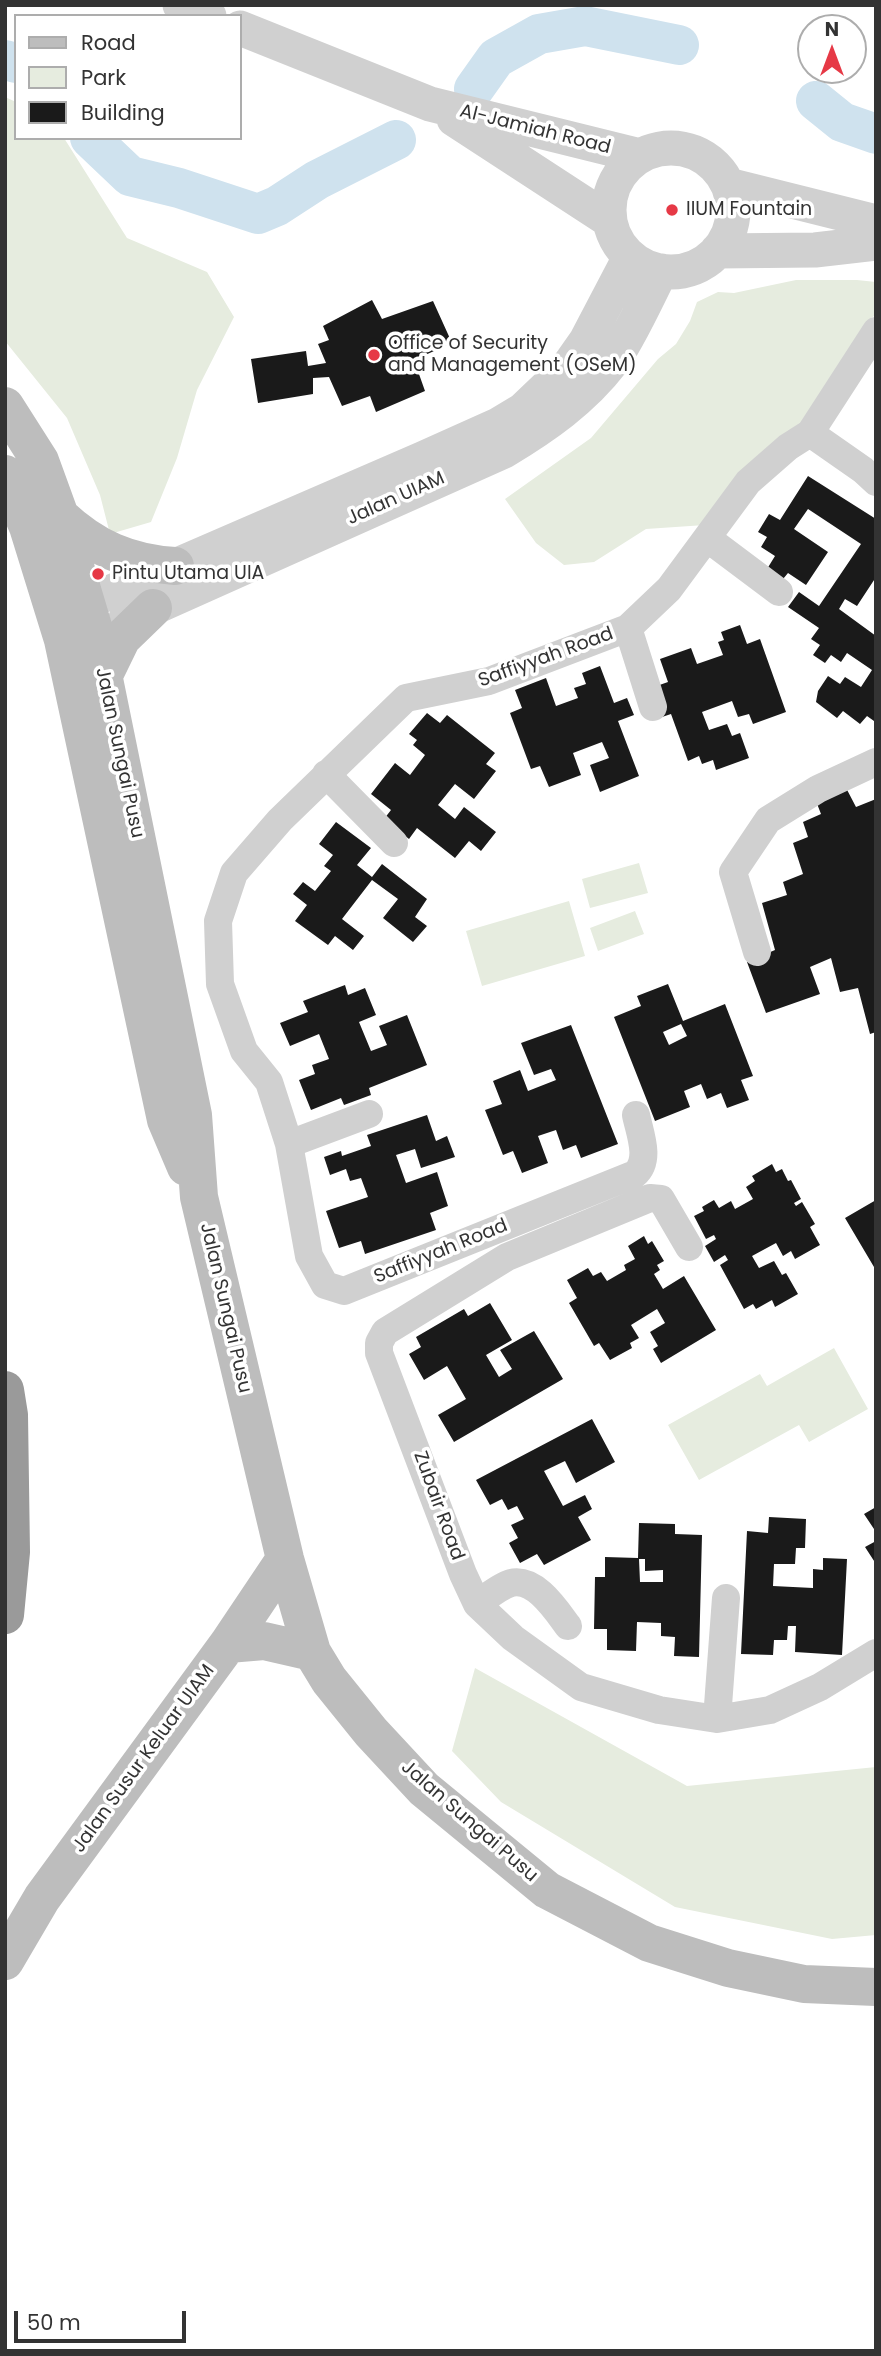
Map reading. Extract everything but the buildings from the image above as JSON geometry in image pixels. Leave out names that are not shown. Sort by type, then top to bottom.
[{"type":"highway","points":[[5,1390],[9,1415],[11,1552],[5,1615]]},
{"type":"main road","name":"Jalan Sungai Pusu","points":[[5,406],[40,461],[44,522],[75,622],[166,1120],[199,1197]]},
{"type":"main road","name":"Jalan Sungai Pusu","points":[[5,474],[44,522]]},
{"type":"main road","points":[[44,522],[79,534],[113,553],[150,565],[175,566]]},
{"type":"main road","points":[[103,677],[122,638],[153,608]]},
{"type":"main road","name":"Jalan Sungai Pusu","points":[[75,622],[103,677],[193,1115],[199,1197],[285,1559],[312,1652],[329,1680],[370,1732],[424,1788],[547,1890],[649,1943],[727,1968],[804,1984],[876,1987]]},
{"type":"main road","name":"Jalan Susur Keluar UIAM","points":[[5,1961],[42,1898],[228,1644],[285,1559]]},
{"type":"main road","points":[[228,1644],[264,1642],[312,1652]]},
{"type":"street","points":[[180,5],[204,14]]},
{"type":"street","name":"Al-Jamiah Road","points":[[242,28],[430,104],[640,156]]},
{"type":"street","name":"Al-Jamiah Road","points":[[430,104],[609,220]]},
{"type":"street","name":"Al-Jamiah Road","points":[[646,264],[617,240],[609,220],[609,202],[614,184],[625,168],[640,156],[655,150],[687,150],[713,164],[727,185]]},
{"type":"street","points":[[727,185],[876,222]]},
{"type":"street","points":[[646,264],[686,270],[708,260],[727,237],[732,220],[732,202],[727,185]]},
{"type":"street","points":[[717,251],[815,250],[876,243]]},
{"type":"street","name":"Jalan UIAM","points":[[75,622],[175,566],[381,491],[504,452],[559,415],[588,389],[614,360],[646,264]]},
{"type":"street","name":"Saffiyyah Road","points":[[636,1115],[644,1158],[641,1168],[635,1174],[344,1291],[325,1285],[309,1256],[289,1144],[269,1082],[244,1051],[220,984],[218,920],[234,873],[281,820],[405,698],[489,681],[628,628],[669,589],[748,482],[788,447],[810,433],[876,331]]},
{"type":"street","points":[[810,433],[876,482]]},
{"type":"street","name":"Jalan UIAM","points":[[75,622],[153,608],[381,491]]},
{"type":"street","points":[[707,538],[779,592]]},
{"type":"street","name":"Saffiyyah Road","points":[[628,628],[653,707]]},
{"type":"street","points":[[757,951],[733,872],[768,820],[818,789],[876,762]]},
{"type":"street","points":[[326,774],[394,843]]},
{"type":"street","points":[[289,1144],[369,1114]]},
{"type":"street","name":"Zubair Road","points":[[689,1247],[661,1199],[650,1198],[507,1257],[385,1332],[379,1343],[379,1353],[463,1574],[477,1604],[513,1638],[581,1687],[659,1710],[717,1719],[771,1710],[820,1687],[876,1653]]},
{"type":"street","points":[[477,1604],[510,1583],[522,1582],[553,1605],[568,1626]]},
{"type":"street","points":[[717,1719],[726,1598]]},
{"type":"green space","points":[[5,97],[14,101],[14,140],[65,140],[127,238],[207,272],[234,317],[197,390],[177,458],[151,522],[110,534],[100,495],[67,418],[5,341]]},
{"type":"green space","points":[[796,280],[876,282],[876,315],[871,318],[805,426],[705,525],[646,529],[594,562],[564,565],[536,543],[505,499],[591,438],[658,359],[676,344],[690,321],[697,302],[718,292],[734,293]]},
{"type":"green space","points":[[639,863],[648,893],[590,908],[582,879]]},
{"type":"green space","points":[[569,901],[585,956],[482,986],[466,931]]},
{"type":"green space","points":[[635,911],[644,934],[598,951],[590,928]]},
{"type":"green space","points":[[834,1348],[868,1409],[809,1442],[799,1425],[699,1480],[668,1425],[760,1374],[767,1386]]},
{"type":"green space","points":[[475,1668],[687,1786],[876,1767],[876,1935],[832,1939],[675,1907],[501,1802],[452,1751]]},
{"type":"waterway","points":[[474,89],[496,58],[539,34],[585,26],[679,45]]},
{"type":"waterway","points":[[5,60],[14,62]]},
{"type":"waterway","points":[[816,101],[842,122],[876,134]]},
{"type":"waterway","points":[[92,140],[130,176],[179,188],[258,214],[396,140]]},
{"type":"place","name":"IIUM Fountain","points":[[672,210]]},
{"type":"place","name":"Office of Security and Management (OSeM)","points":[[374,355]]},
{"type":"place","name":"Pintu Utama UIA","points":[[98,574]]}]
